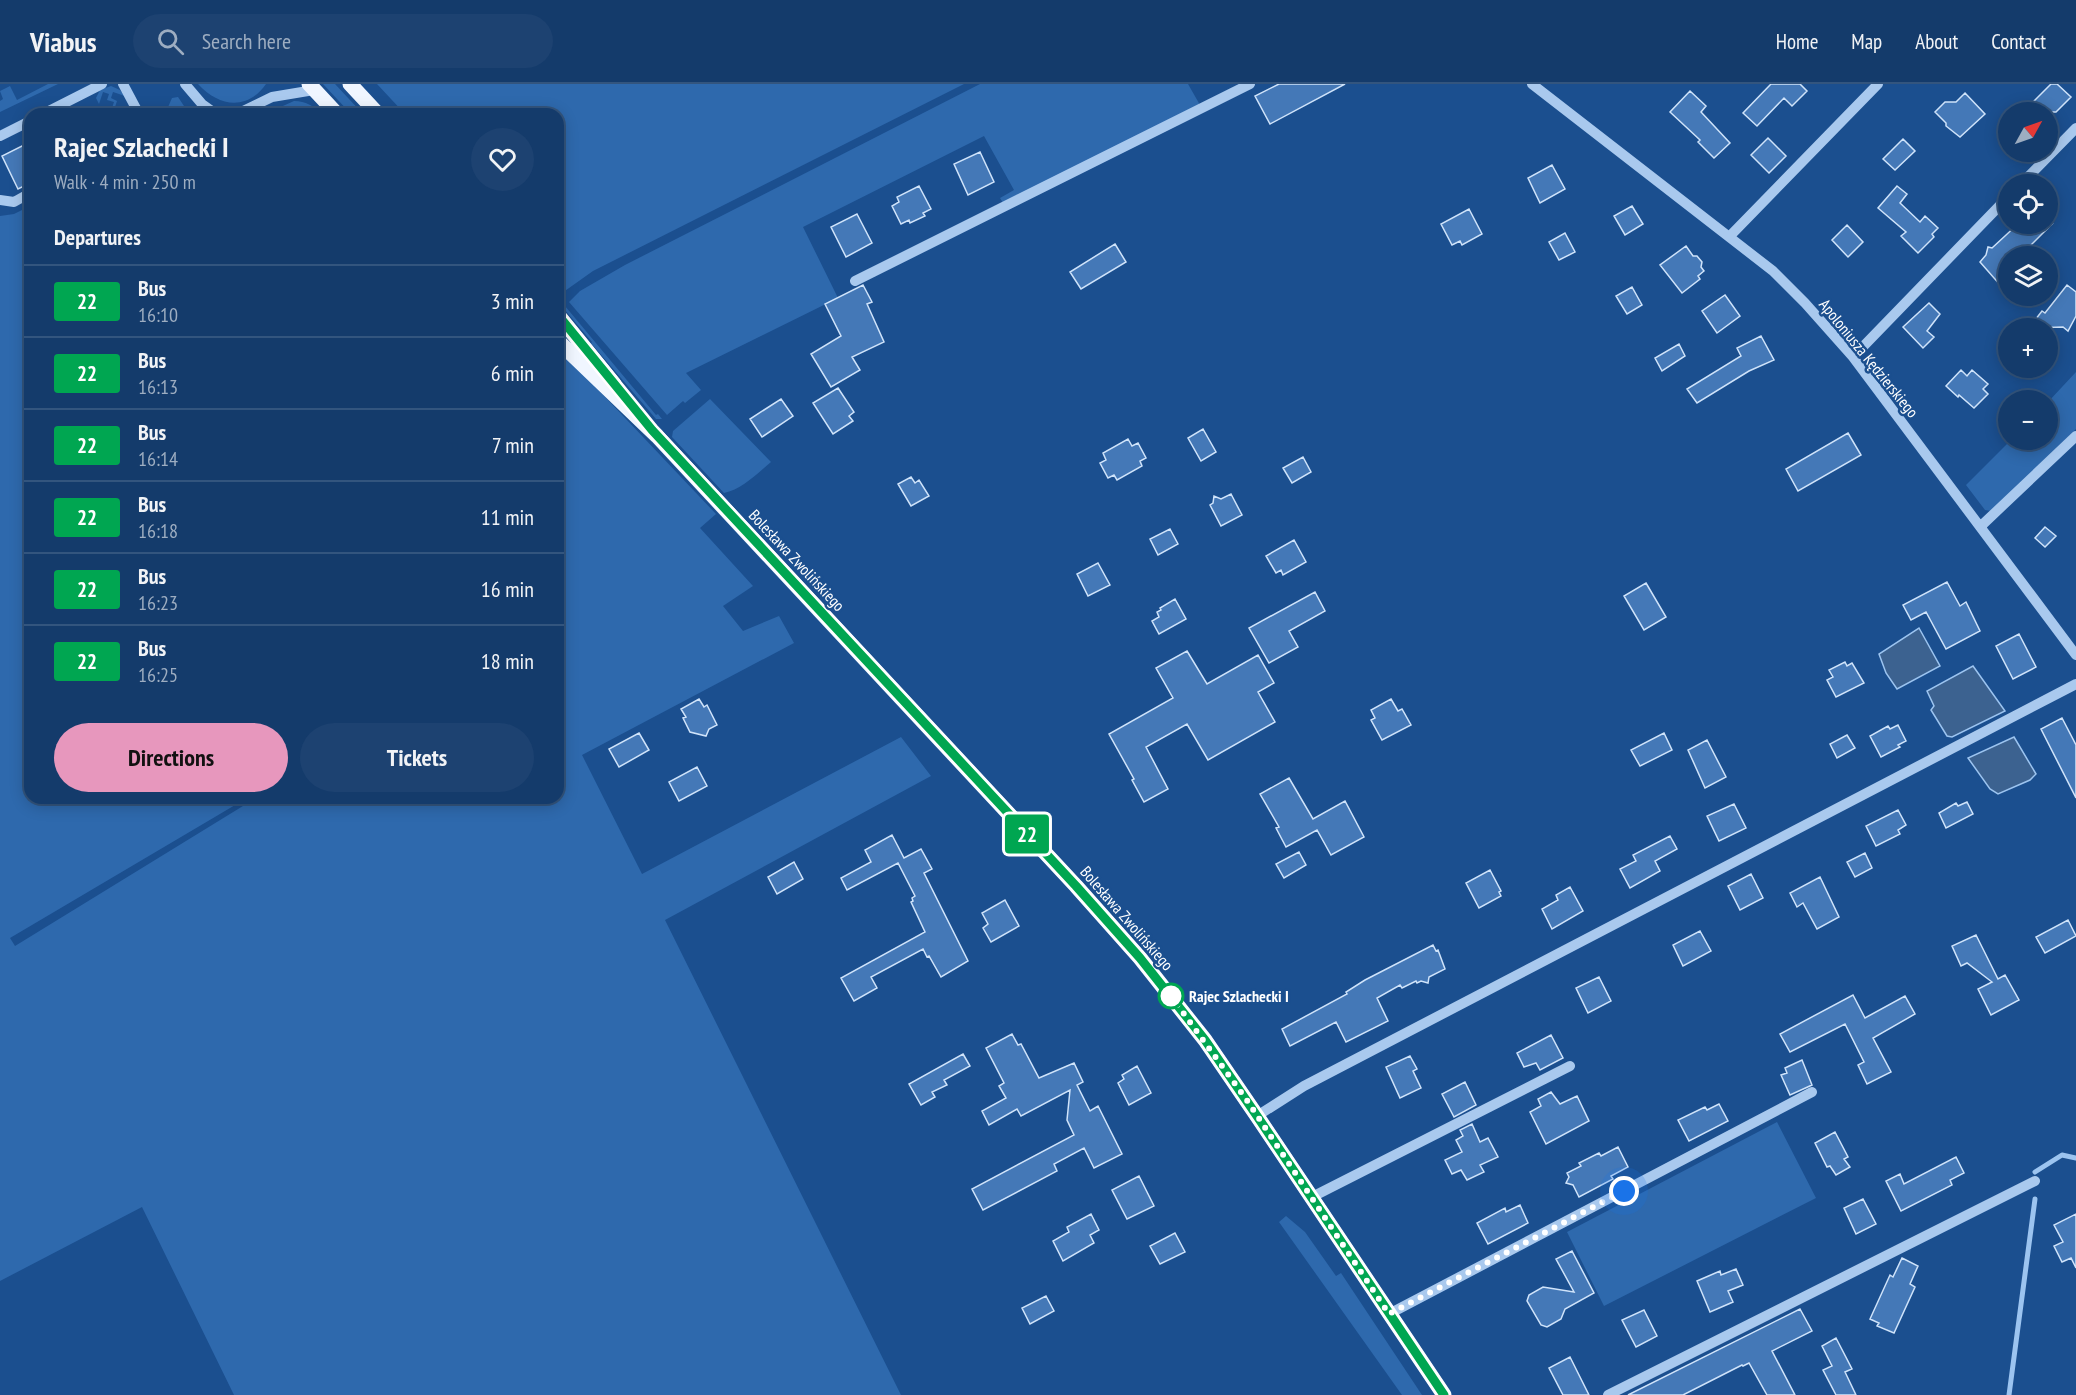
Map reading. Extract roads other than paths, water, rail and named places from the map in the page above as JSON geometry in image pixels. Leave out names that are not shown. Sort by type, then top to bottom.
[{"type":"main road","points":[[350,84],[372,108]]},
{"type":"main road","points":[[311,87],[331,108]]},
{"type":"main road","name":"Bolesława Zwolińskiego","points":[[564,322],[652,430],[1118,932],[1182,1010],[1257,1116],[1444,1395]]},
{"type":"main road","name":"Bolesława Zwolińskiego","points":[[564,347],[652,430]]},
{"type":"street","points":[[55,108],[102,84]]},
{"type":"street","points":[[123,84],[136,108]]},
{"type":"street","points":[[185,84],[208,108]]},
{"type":"street","points":[[272,97],[277,84]]},
{"type":"street","points":[[855,281],[1250,84]]},
{"type":"street","name":"Apoloniusza Kędzierskiego","points":[[1532,84],[1773,272],[1805,303],[1852,357],[2076,654]]},
{"type":"street","points":[[1729,237],[1878,84]]},
{"type":"street","points":[[249,108],[272,97],[311,87]]},
{"type":"street","points":[[0,136],[24,124]]},
{"type":"street","points":[[2031,174],[2076,128]]},
{"type":"street","points":[[0,200],[14,202],[24,197]]},
{"type":"street","points":[[1852,357],[1998,207]]},
{"type":"street","points":[[1981,526],[2076,436]]},
{"type":"street","points":[[1257,1116],[1304,1086],[2076,684]]},
{"type":"street","points":[[1312,1197],[1570,1066]]},
{"type":"street","points":[[1389,1314],[1812,1092]]},
{"type":"street","points":[[1608,1395],[2035,1181]]},
{"type":"waterway","points":[[2035,1172],[2062,1155],[2076,1158]]},
{"type":"waterway","points":[[2009,1395],[2035,1199]]},
{"type":"place","name":"Rajec Szlachecki I","points":[[1171,996]]}]
